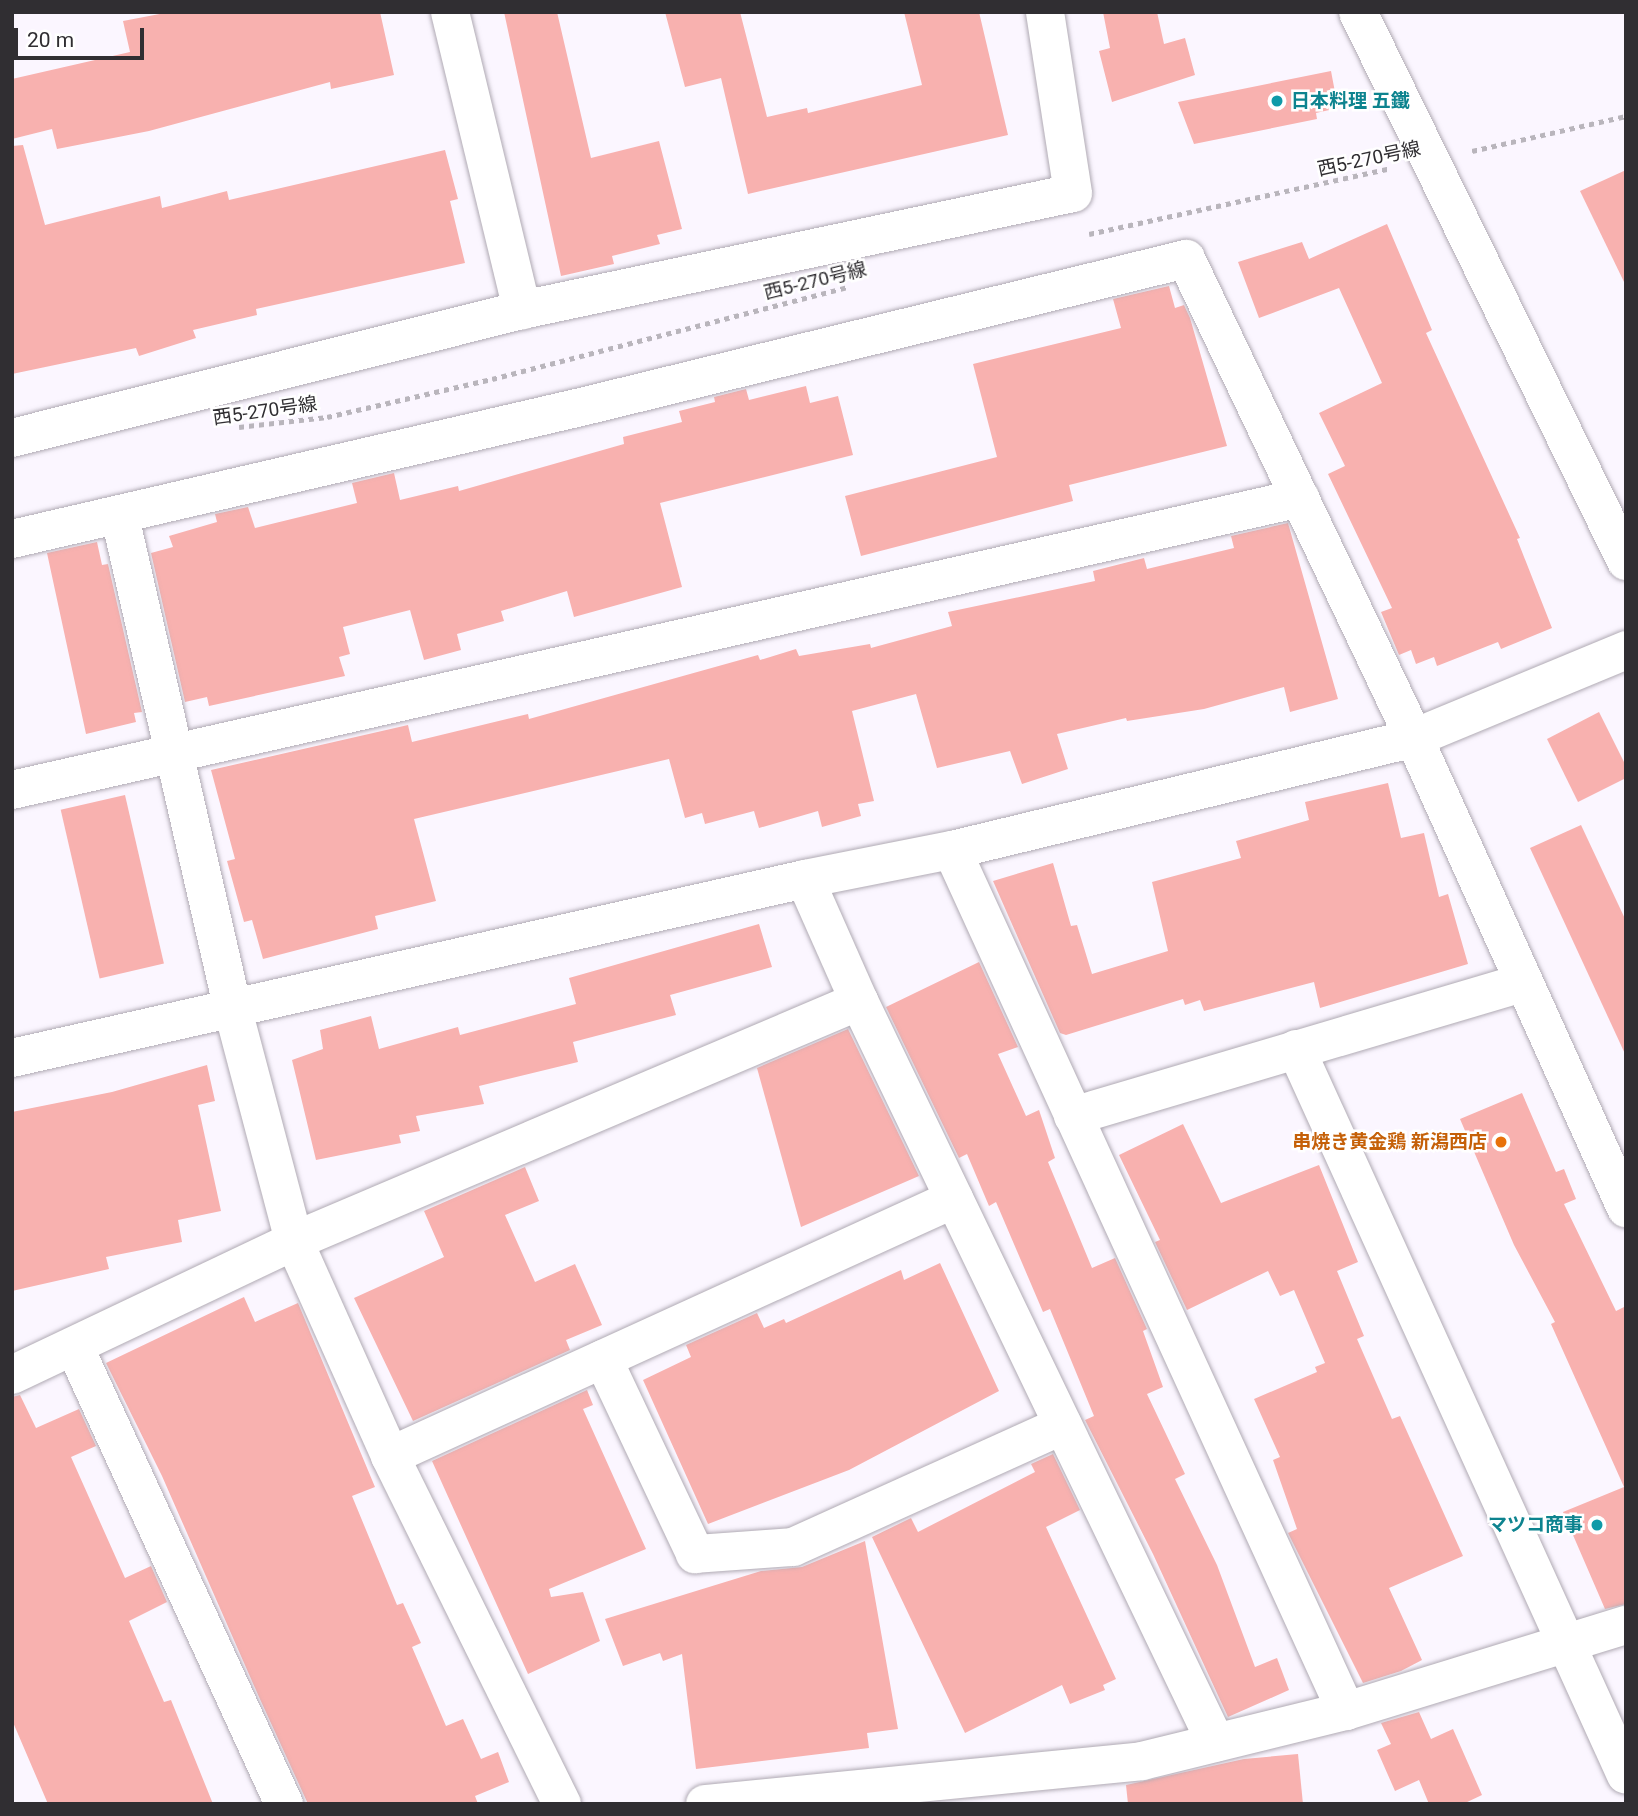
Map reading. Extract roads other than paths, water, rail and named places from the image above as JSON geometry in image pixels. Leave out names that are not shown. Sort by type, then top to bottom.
[{"type":"street","points":[[450,12],[522,310]]},
{"type":"street","points":[[12,438],[522,310],[1073,193],[1045,12]]},
{"type":"street","points":[[1358,12],[1626,561]]},
{"type":"street","points":[[12,539],[120,517],[1186,258],[1413,738],[1626,1208]]},
{"type":"street","points":[[12,790],[1300,498]]},
{"type":"street","points":[[120,517],[233,1010],[294,1241],[390,1456],[562,1804]]},
{"type":"street","points":[[12,1058],[805,879],[952,850],[1413,738],[1626,650]]},
{"type":"street","points":[[952,850],[1346,1711]]},
{"type":"street","points":[[805,879],[859,1001],[1216,1743]]},
{"type":"street","points":[[1073,1116],[1524,982]]},
{"type":"street","points":[[12,1375],[294,1241],[859,1001]]},
{"type":"street","points":[[1296,1049],[1626,1775]]},
{"type":"street","points":[[390,1456],[954,1199]]},
{"type":"street","points":[[74,1346],[284,1804]]},
{"type":"street","points":[[603,1359],[695,1554],[793,1547],[1063,1425]]},
{"type":"street","points":[[705,1804],[1142,1761],[1346,1711],[1626,1626]]},
{"type":"place","name":"日本料理 五鐵","points":[[1277,101]]},
{"type":"place","name":"串焼き黄金鶏 新潟西店","points":[[1501,1142]]},
{"type":"place","name":"マツコ商事","points":[[1597,1525]]}]
